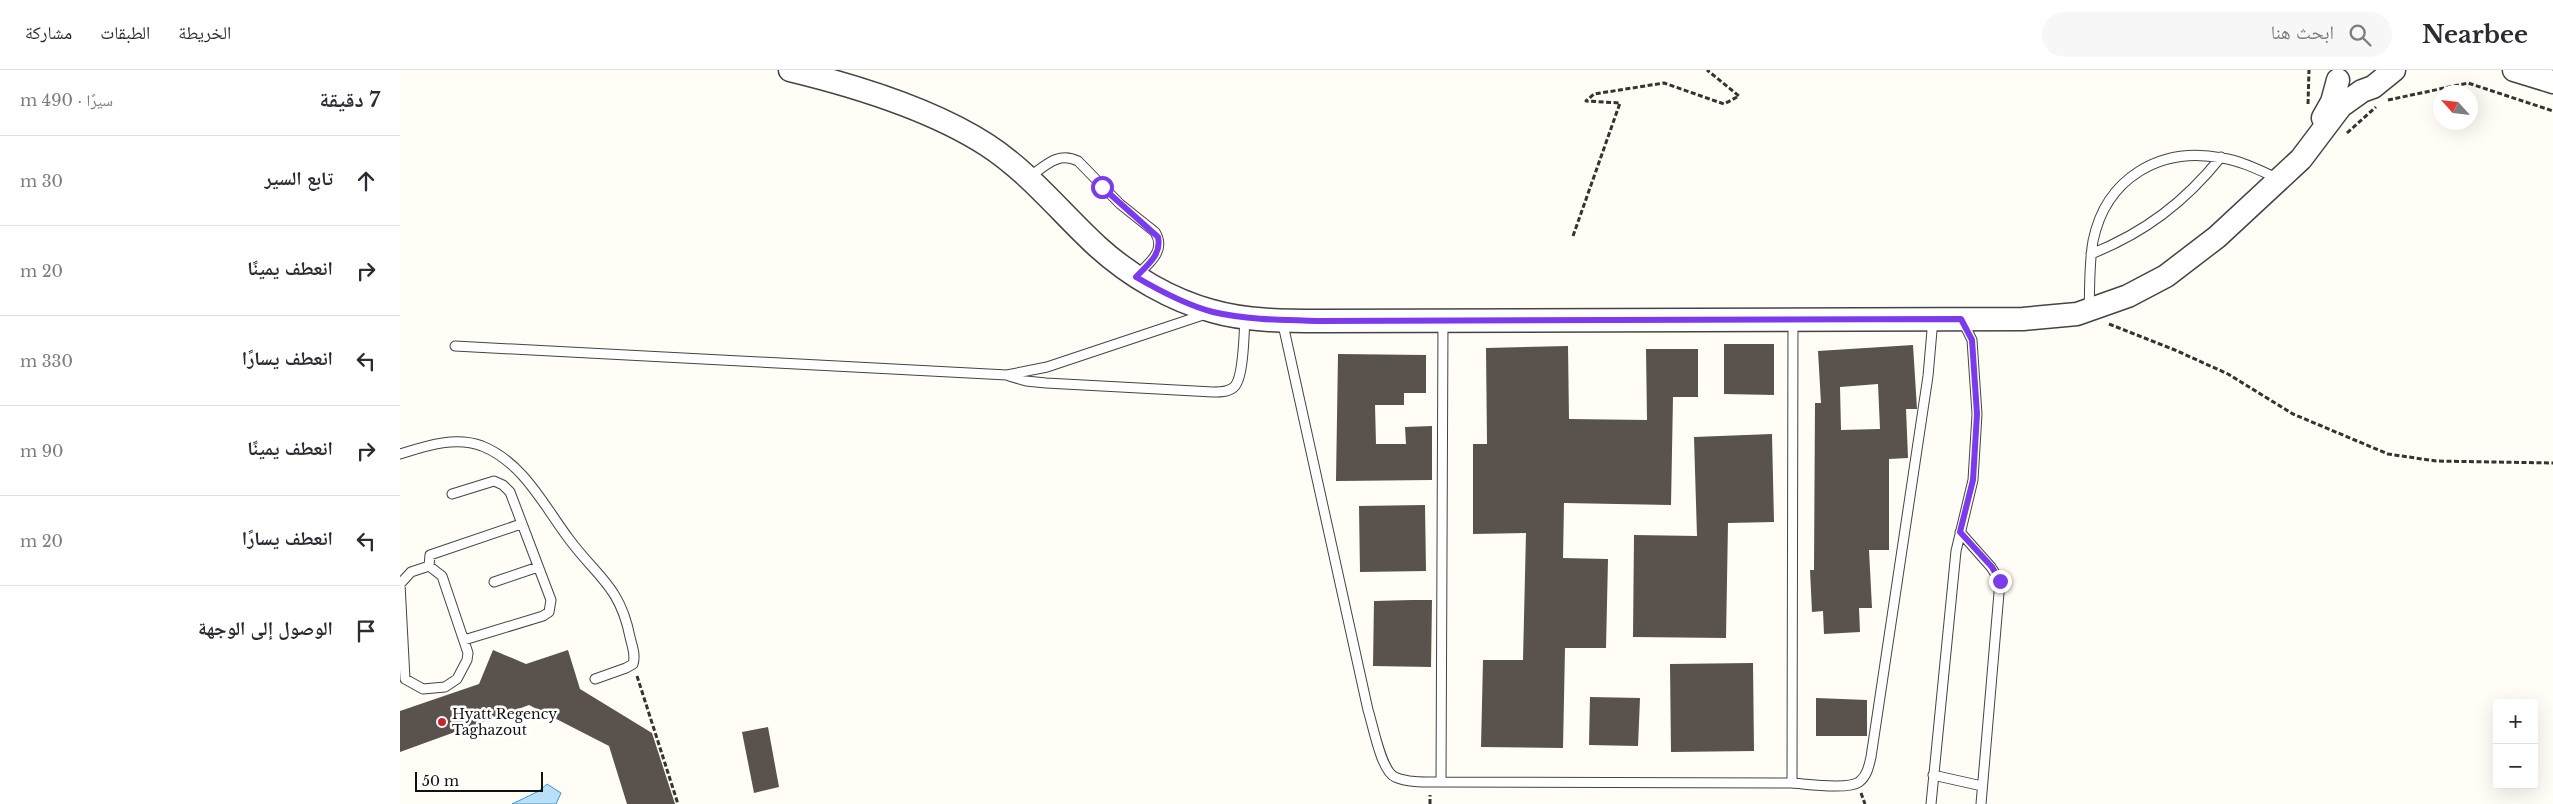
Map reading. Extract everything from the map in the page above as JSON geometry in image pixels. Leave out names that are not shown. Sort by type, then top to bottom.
[{"type":"street","points":[[790,70],[860,90],[932,118],[986,145],[1028,178],[1098,248],[1136,277],[1188,303],[1214,312],[1282,320],[2023,319],[2083,312],[2128,296],[2166,276],[2217,237],[2301,158],[2341,106],[2380,78]]},
{"type":"street","points":[[2514,70],[2553,82]]},
{"type":"street","points":[[2336,75],[2347,88],[2380,78]]},
{"type":"street","points":[[2301,158],[2332,102],[2336,75]]},
{"type":"lane","points":[[1028,178],[1060,157],[1070,157],[1078,161],[1102,187],[1158,237],[1160,243],[1156,255],[1136,277]]},
{"type":"lane","points":[[2083,312],[2097,226],[2110,199],[2118,188],[2137,172],[2175,158],[2221,157],[2250,166],[2279,180]]},
{"type":"lane","points":[[2091,254],[2134,235],[2172,208],[2190,193],[2221,157]]},
{"type":"lane","points":[[1007,375],[1046,367],[1214,312]]},
{"type":"lane","points":[[455,346],[1007,375],[1026,381],[1046,383],[1213,392],[1230,390],[1236,385],[1240,375],[1245,316]]},
{"type":"lane","points":[[1792,783],[1793,318]]},
{"type":"lane","points":[[1282,320],[1368,710],[1385,766],[1391,775],[1402,780],[1441,782],[1792,783],[1852,785],[1861,780],[1868,767],[1926,386],[1934,319]]},
{"type":"lane","points":[[1931,804],[1956,551],[1973,480],[1977,414],[1972,340],[1961,319]]},
{"type":"lane","points":[[1441,782],[1443,320]]},
{"type":"lane","points":[[400,454],[451,442],[473,443],[494,452],[540,495],[568,538],[604,578],[616,596],[628,627],[634,655],[633,664],[595,679]]},
{"type":"lane","points":[[452,494],[494,481],[503,485],[510,492],[552,600],[549,612],[464,640]]},
{"type":"lane","points":[[428,566],[430,555],[521,524]]},
{"type":"lane","points":[[1960,532],[1992,567],[2000,581],[1981,804]]},
{"type":"lane","points":[[428,566],[442,576],[464,640],[468,660],[452,684],[423,689],[405,679],[403,671],[400,584],[411,572],[428,566]]},
{"type":"lane","points":[[494,582],[538,567]]},
{"type":"lane","points":[[1933,774],[1982,786]]},
{"type":"path","points":[[1573,236],[1620,104],[1586,101],[1594,94],[1664,83],[1724,104],[1739,96],[1707,70]]},
{"type":"path","points":[[2340,138],[2384,101],[2468,83],[2553,111]]},
{"type":"path","points":[[2083,312],[2176,350],[2228,374],[2293,414],[2388,454],[2436,461],[2553,463]]},
{"type":"path","points":[[633,664],[678,804]]},
{"type":"water","points":[[547,784],[561,793],[556,804],[512,804],[539,791]]},
{"type":"building","points":[[1724,344],[1774,344],[1774,395],[1724,394]]},
{"type":"building","points":[[1913,345],[1917,409],[1906,409],[1908,458],[1889,459],[1889,550],[1869,550],[1872,608],[1859,608],[1860,632],[1824,634],[1823,611],[1812,612],[1810,570],[1814,570],[1815,403],[1821,403],[1818,351]],"holes":[[[1878,384],[1880,429],[1841,430],[1840,387]]]},
{"type":"building","points":[[1568,346],[1569,419],[1647,420],[1646,349],[1698,349],[1698,397],[1673,397],[1671,505],[1564,503],[1563,558],[1608,559],[1606,648],[1565,648],[1563,748],[1481,747],[1483,660],[1523,660],[1526,533],[1473,534],[1473,444],[1487,444],[1486,348]]},
{"type":"building","points":[[1338,354],[1426,355],[1426,393],[1404,393],[1404,405],[1375,405],[1376,444],[1406,444],[1405,427],[1432,426],[1432,480],[1336,481]]},
{"type":"building","points":[[1772,434],[1774,522],[1728,523],[1726,638],[1633,637],[1634,535],[1697,536],[1694,437]]},
{"type":"building","points":[[1425,505],[1426,571],[1360,572],[1359,506]]},
{"type":"building","points":[[1432,600],[1431,667],[1373,666],[1374,601]]},
{"type":"building","name":"Hyatt Regency Taghazout","points":[[493,650],[526,664],[568,650],[580,689],[652,733],[675,804],[627,804],[609,746],[529,705],[400,752],[400,711],[479,684]]},
{"type":"building","points":[[1753,663],[1754,751],[1671,752],[1670,664]]},
{"type":"building","points":[[1590,697],[1640,698],[1638,746],[1589,745]]},
{"type":"building","points":[[1816,698],[1867,700],[1867,736],[1816,736]]},
{"type":"building","points":[[768,727],[779,787],[754,793],[742,732]]},
{"type":"place","name":"Hyatt Regency Taghazout","points":[[442,722]]},
{"type":"route","points":[[1102,187],[1155,232],[1158,237],[1160,243],[1156,255],[1136,277],[1188,303],[1214,312],[1292,321],[1961,319],[1972,340],[1977,414],[1973,480],[1960,532],[1992,567],[2000,581]]}]
